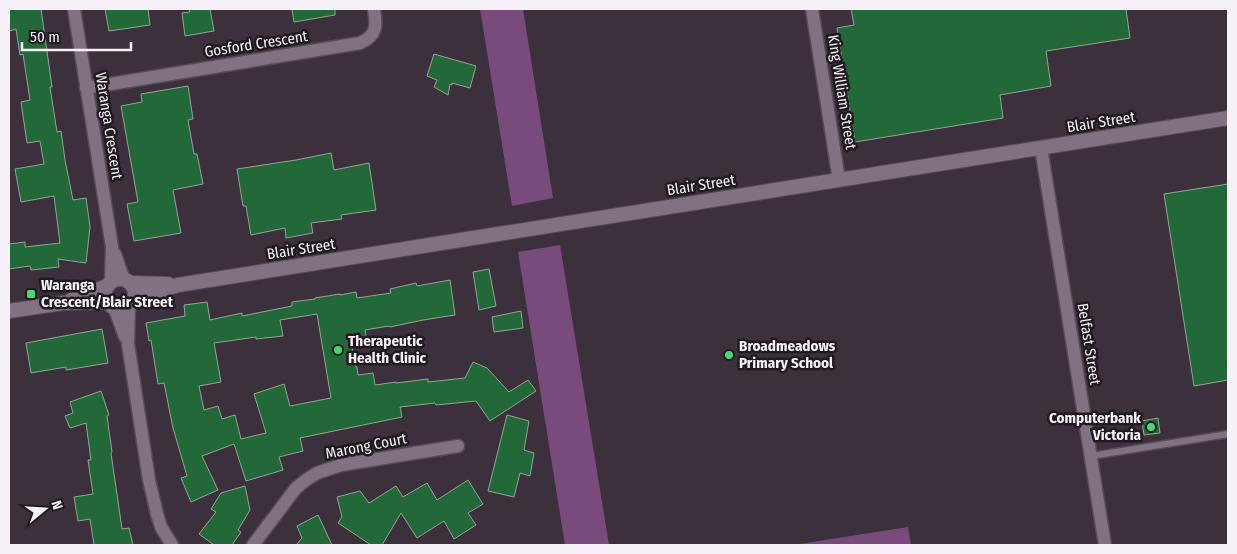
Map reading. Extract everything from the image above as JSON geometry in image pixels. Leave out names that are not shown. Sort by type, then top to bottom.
[{"type":"street","name":"Waranga Crescent","points":[[74,9],[118,282]]},
{"type":"street","name":"Gosford Crescent","points":[[86,88],[360,43],[370,38],[373,34],[376,25],[374,9]]},
{"type":"street","name":"King William Street","points":[[812,9],[839,180]]},
{"type":"street","name":"Blair Street","points":[[130,303],[178,285],[1228,118]]},
{"type":"street","name":"Belfast Street","points":[[1041,148],[1105,545]]},
{"type":"street","name":"Blair Street","points":[[63,303],[118,282],[178,285]]},
{"type":"street","points":[[128,344],[105,294],[118,282],[134,292],[130,303],[128,344],[149,480],[161,527],[172,545]]},
{"type":"street","name":"Blair Street","points":[[9,311],[63,303],[111,305]]},
{"type":"street","points":[[111,305],[124,308],[130,303]]},
{"type":"street","name":"Marong Court","points":[[253,545],[296,488],[317,474],[340,465],[458,446]]},
{"type":"lane","points":[[1091,456],[1228,434]]},
{"type":"shaded area","points":[[480,9],[523,9],[553,198],[512,206]]},
{"type":"shaded area","points":[[560,245],[609,545],[565,545],[518,252]]},
{"type":"shaded area","points":[[908,527],[911,545],[793,545]]},
{"type":"building","points":[[9,9],[41,9],[57,132],[61,131],[73,200],[86,198],[90,227],[86,263],[58,259],[59,267],[31,270],[30,266],[9,269],[9,244],[25,242],[25,247],[60,243],[54,196],[21,202],[15,169],[44,164],[40,141],[27,143],[21,102],[30,100],[23,54],[20,55],[16,29],[9,31]]},
{"type":"building","points":[[105,9],[148,9],[150,25],[109,31]]},
{"type":"building","points":[[189,9],[210,9],[214,31],[185,36],[182,13],[190,12]]},
{"type":"building","points":[[292,9],[335,9],[335,15],[294,22]]},
{"type":"building","points":[[851,9],[1126,9],[1130,38],[1046,51],[1051,86],[1000,95],[1003,118],[855,142],[837,28],[854,25]]},
{"type":"building","points":[[434,54],[476,66],[470,88],[452,83],[452,85],[450,84],[448,95],[434,87],[437,80],[427,76]]},
{"type":"building","points":[[188,86],[193,119],[188,120],[194,154],[197,154],[203,184],[173,190],[181,233],[134,241],[127,204],[138,202],[121,106],[142,102],[141,94]]},
{"type":"building","points":[[331,153],[334,170],[369,163],[376,210],[341,215],[342,219],[311,223],[313,233],[286,238],[285,228],[251,235],[246,206],[243,206],[237,169]]},
{"type":"building","points":[[1228,184],[1228,380],[1194,386],[1164,194]]},
{"type":"building","points":[[489,269],[496,306],[479,310],[473,272]]},
{"type":"building","points":[[450,280],[455,315],[365,330],[367,340],[351,342],[358,375],[373,373],[375,385],[428,379],[428,382],[465,378],[473,362],[487,368],[509,392],[528,380],[536,391],[490,421],[476,401],[436,405],[435,403],[400,407],[402,417],[300,438],[303,451],[279,457],[283,470],[246,481],[234,444],[202,456],[218,490],[191,502],[181,478],[187,476],[173,428],[164,383],[158,384],[151,340],[149,341],[146,323],[185,316],[184,305],[207,302],[210,320],[242,313],[242,316],[292,306],[292,302],[315,298],[356,292],[357,298],[391,293],[390,289],[416,283],[417,286]],"holes":[[[317,314],[331,398],[290,406],[284,384],[254,394],[266,433],[241,439],[235,415],[222,419],[218,406],[204,410],[199,386],[221,382],[214,343],[256,337],[256,339],[283,336],[280,320]]]},
{"type":"building","points":[[521,311],[523,328],[494,332],[492,317]]},
{"type":"building","points":[[102,329],[108,363],[66,370],[66,367],[31,373],[26,343]]},
{"type":"building","points":[[101,391],[109,415],[107,416],[111,453],[122,529],[129,528],[133,545],[94,545],[90,519],[78,521],[74,497],[93,494],[88,460],[91,460],[86,423],[70,428],[65,416],[73,413],[70,402]]},
{"type":"building","points":[[507,415],[529,421],[524,450],[534,453],[530,476],[520,473],[514,497],[488,491]]},
{"type":"building","name":"Computerbank Victoria","points":[[1158,418],[1160,433],[1144,435],[1142,421]]},
{"type":"building","points":[[468,480],[483,504],[468,513],[476,525],[454,539],[444,521],[417,538],[401,513],[382,545],[371,545],[338,523],[342,517],[337,497],[360,491],[369,503],[396,486],[403,497],[427,483],[437,500]]},
{"type":"building","points":[[245,486],[250,510],[238,530],[241,532],[232,545],[214,545],[199,534],[216,512],[211,509],[221,493]]},
{"type":"building","points":[[318,515],[332,545],[296,545],[302,538],[297,526]]},
{"type":"place","name":"Waranga Crescent/Blair Street","points":[[31,294]]},
{"type":"place","name":"Therapeutic Health Clinic","points":[[338,350]]},
{"type":"place","name":"Broadmeadows Primary School","points":[[729,355]]},
{"type":"place","name":"Computerbank Victoria","points":[[1151,427]]}]
